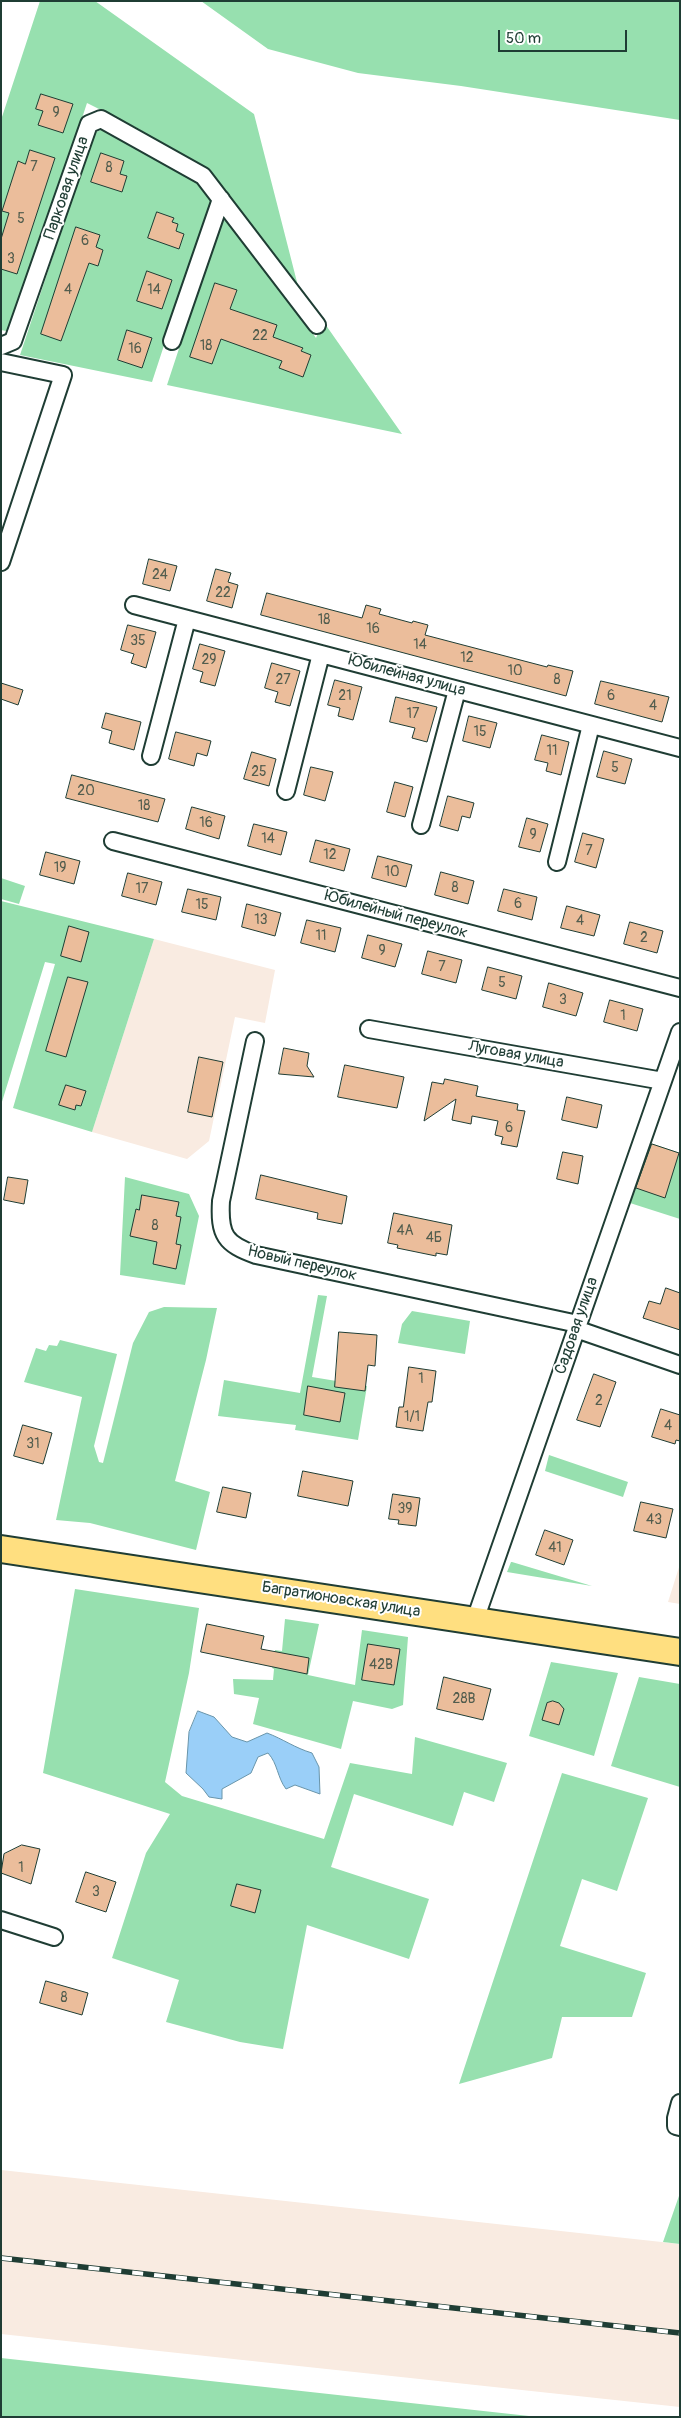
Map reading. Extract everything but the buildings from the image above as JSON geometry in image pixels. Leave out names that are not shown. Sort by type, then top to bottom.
[{"type":"main road","name":"Багратионовская улица","points":[[1,1549],[680,1652]]},
{"type":"street","name":"Парковая улица","points":[[1,346],[13,341],[89,124],[101,119],[203,176],[317,325]]},
{"type":"street","points":[[172,341],[221,199]]},
{"type":"street","points":[[1,362],[63,375],[1,562]]},
{"type":"street","name":"Юбилейная улица","points":[[134,605],[680,748]]},
{"type":"street","points":[[151,756],[187,619]]},
{"type":"street","points":[[286,790],[321,654]]},
{"type":"street","points":[[421,825],[457,690]]},
{"type":"street","points":[[556,862],[591,725]]},
{"type":"street","name":"Юбилейный переулок","points":[[113,841],[680,988]]},
{"type":"street","name":"Луговая улица","points":[[369,1029],[662,1081]]},
{"type":"street","name":"Садовая улица","points":[[475,1620],[680,1032]]},
{"type":"street","name":"Новый переулок","points":[[255,1041],[221,1201],[220,1219],[223,1233],[229,1242],[241,1250],[256,1255],[577,1326],[680,1366]]},
{"type":"street","points":[[1,1920],[54,1937]]},
{"type":"street","points":[[680,2102],[676,2118],[676,2126],[680,2127]]},
{"type":"shaded area","points":[[154,939],[275,970],[265,1023],[235,1017],[209,1141],[187,1159],[92,1132]]},
{"type":"shaded area","points":[[680,1564],[680,1604],[668,1602]]},
{"type":"shaded area","points":[[1,2170],[680,2244],[680,2407],[1,2334]]},
{"type":"green space","points":[[40,1],[95,1],[254,114],[298,286],[209,171],[137,128],[87,103],[13,327],[6,331],[1,330],[1,120]]},
{"type":"green space","points":[[201,1],[680,1],[680,120],[461,86],[358,73],[268,49]]},
{"type":"green space","points":[[103,129],[199,182],[212,199],[152,382],[20,355],[94,133]]},
{"type":"green space","points":[[228,220],[316,338],[323,321],[402,434],[167,385],[221,221]]},
{"type":"green space","points":[[1,878],[25,886],[19,904],[1,899]]},
{"type":"green space","points":[[1,901],[154,939],[92,1132],[13,1108],[55,964],[45,962],[1,1105]]},
{"type":"green space","points":[[650,1143],[680,1153],[680,1219],[630,1203]]},
{"type":"green space","points":[[125,1177],[189,1194],[199,1216],[185,1285],[120,1275]]},
{"type":"green space","points":[[318,1295],[327,1296],[312,1377],[367,1386],[358,1440],[295,1430],[296,1425],[218,1416],[224,1380],[300,1393]]},
{"type":"green space","points":[[164,1307],[217,1308],[206,1360],[175,1481],[210,1492],[196,1550],[90,1523],[56,1520],[82,1397],[24,1382],[36,1348],[46,1351],[49,1345],[57,1346],[60,1340],[117,1354],[94,1446],[99,1462],[103,1463],[133,1343],[149,1312]]},
{"type":"green space","points":[[412,1311],[470,1321],[465,1354],[398,1343],[402,1324]]},
{"type":"green space","points":[[549,1455],[628,1482],[623,1497],[545,1471]]},
{"type":"green space","points":[[512,1562],[592,1586],[507,1572]]},
{"type":"green space","points":[[75,1589],[199,1608],[189,1673],[165,1782],[182,1796],[324,1839],[350,1763],[412,1774],[415,1737],[507,1763],[494,1802],[464,1792],[453,1826],[354,1794],[331,1867],[429,1899],[409,1959],[307,1925],[283,2049],[240,2042],[166,2022],[179,1980],[112,1958],[146,1853],[170,1814],[43,1773]]},
{"type":"green space","points":[[285,1619],[319,1624],[308,1675],[355,1685],[362,1630],[408,1637],[403,1705],[392,1709],[353,1701],[341,1749],[253,1724],[259,1698],[234,1694],[233,1679],[273,1680],[274,1669],[272,1668],[275,1650],[282,1651]]},
{"type":"green space","points":[[551,1662],[618,1673],[594,1756],[529,1736]]},
{"type":"green space","points":[[639,1677],[680,1684],[680,1787],[611,1766]]},
{"type":"green space","points":[[562,1773],[648,1798],[617,1891],[582,1879],[560,1946],[646,1973],[632,2017],[562,2017],[552,2058],[459,2084]]},
{"type":"green space","points":[[680,2193],[680,2244],[663,2242]]},
{"type":"green space","points":[[1,2358],[538,2417],[1,2417]]},
{"type":"water","points":[[198,1711],[214,1717],[232,1737],[247,1742],[267,1733],[312,1753],[319,1767],[320,1794],[295,1785],[286,1789],[268,1753],[258,1757],[251,1773],[222,1789],[222,1799],[209,1797],[186,1773],[189,1732]]},
{"type":"railway","points":[[1,2258],[680,2333]]}]
